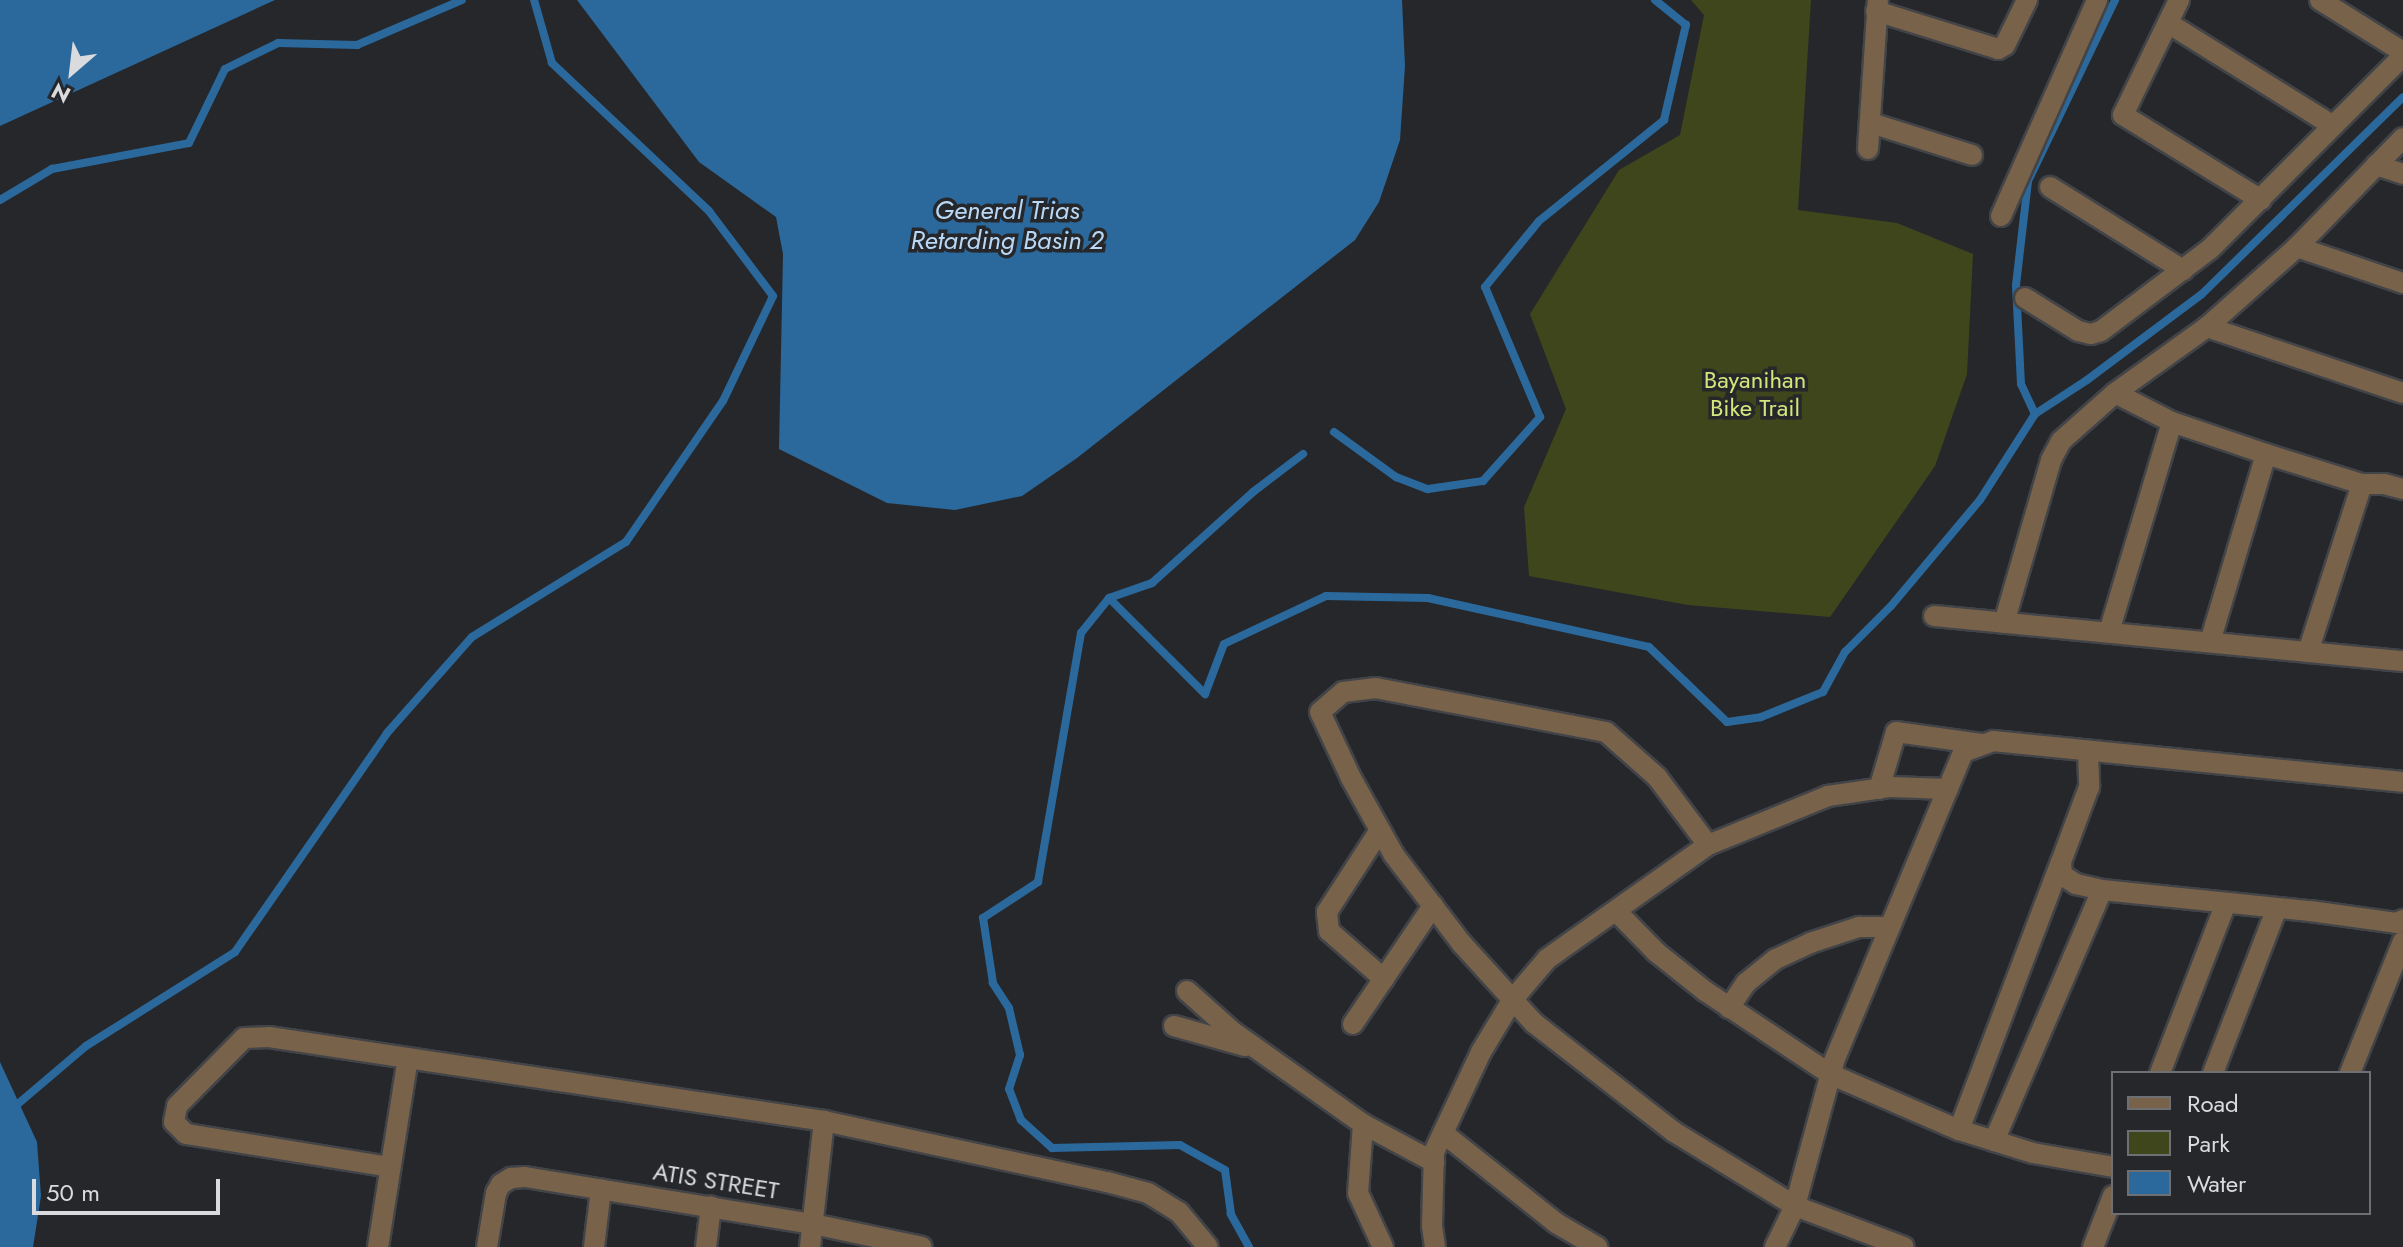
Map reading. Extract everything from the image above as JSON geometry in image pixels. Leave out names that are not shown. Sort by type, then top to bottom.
[{"type":"street","points":[[1868,149],[1877,5],[1998,49],[2005,45],[2027,0]]},
{"type":"street","points":[[2001,216],[2097,0]]},
{"type":"street","points":[[2179,0],[2123,115],[2261,200]]},
{"type":"street","points":[[2025,298],[2078,331],[2091,334],[2101,331],[2183,270],[2261,200],[2403,54],[2320,0]]},
{"type":"street","points":[[2168,23],[2332,125]]},
{"type":"street","points":[[1871,123],[1972,155]]},
{"type":"street","points":[[2004,623],[2051,460],[2073,428],[2115,393],[2207,327],[2297,247],[2403,138]]},
{"type":"street","points":[[2376,165],[2403,174]]},
{"type":"street","points":[[2050,187],[2183,270]]},
{"type":"street","points":[[2297,247],[2403,283]]},
{"type":"street","points":[[2207,327],[2403,393]]},
{"type":"street","points":[[2115,393],[2172,422],[2266,454],[2362,484],[2384,484],[2403,489]]},
{"type":"street","points":[[2109,632],[2172,422]]},
{"type":"street","points":[[2210,642],[2266,454]]},
{"type":"street","points":[[2308,652],[2362,484]]},
{"type":"street","points":[[1934,616],[2403,661]]},
{"type":"street","points":[[1708,845],[1657,777],[1606,732],[1376,688],[1343,692],[1320,712],[1380,830],[1462,944],[1534,1023],[1674,1132],[1795,1206],[1904,1247]]},
{"type":"street","points":[[1879,789],[1896,732],[1985,744]]},
{"type":"street","points":[[1775,1247],[1795,1206],[1830,1074],[1963,752],[1993,741],[2403,782]]},
{"type":"street","points":[[1959,1130],[2089,787],[2088,751]]},
{"type":"street","points":[[1435,1247],[1434,1162],[1443,1133],[1481,1052],[1513,999],[1547,959],[1708,845],[1828,796],[1879,789],[1948,789]]},
{"type":"street","points":[[1380,830],[1327,912],[1329,931],[1384,979]]},
{"type":"street","points":[[2061,862],[2062,875],[2076,884],[2102,890],[2396,923],[2403,920]]},
{"type":"street","points":[[1994,1141],[2102,890]]},
{"type":"street","points":[[2161,1071],[2226,903]]},
{"type":"street","points":[[1353,1024],[1433,906]]},
{"type":"street","points":[[2214,1071],[2277,908]]},
{"type":"street","points":[[1617,912],[1656,952],[1729,1008],[1830,1074],[1959,1130],[2033,1153],[2111,1167]]},
{"type":"street","points":[[1729,1008],[1746,983],[1776,959],[1810,943],[1859,927],[1890,927]]},
{"type":"street","points":[[2351,1071],[2403,941]]},
{"type":"street","points":[[1187,991],[1257,1049],[1363,1124],[1434,1162]]},
{"type":"street","points":[[1174,1026],[1257,1049]]},
{"type":"street","points":[[390,1167],[186,1134],[174,1122],[177,1106],[186,1093],[244,1038],[255,1035],[824,1121],[1148,1193],[1179,1212],[1208,1247]]},
{"type":"street","points":[[378,1247],[408,1058]]},
{"type":"street","points":[[810,1247],[824,1121]]},
{"type":"street","points":[[1363,1124],[1358,1193],[1383,1247]]},
{"type":"street","points":[[1443,1133],[1576,1241],[1597,1247]]},
{"type":"street","name":"ATIS STREET","points":[[487,1247],[492,1207],[501,1184],[511,1178],[525,1177],[813,1224],[914,1246]]},
{"type":"street","points":[[594,1247],[601,1189]]},
{"type":"street","points":[[2093,1247],[2111,1201]]},
{"type":"street","points":[[706,1247],[711,1206]]},
{"type":"green space","name":"Bayanihan Bike Trail","points":[[1691,0],[1811,0],[1798,210],[1897,223],[1973,254],[1967,374],[1935,466],[1830,617],[1688,605],[1529,576],[1524,507],[1566,409],[1530,314],[1619,170],[1680,135],[1704,15]]},
{"type":"water","points":[[0,0],[275,0],[0,126]]},
{"type":"water","name":"General Trias Retarding Basin 2","points":[[577,0],[1402,0],[1405,66],[1400,140],[1379,202],[1355,240],[1077,458],[1022,496],[955,510],[887,503],[779,449],[783,254],[776,217],[699,162]]},
{"type":"water","points":[[0,1062],[37,1142],[41,1196],[33,1247],[0,1247]]},
{"type":"waterway","points":[[0,200],[52,169],[189,143],[225,69],[278,43],[357,45],[462,0]]},
{"type":"waterway","points":[[0,1113],[19,1103],[86,1046],[235,952],[387,733],[472,637],[626,542],[723,401],[773,296],[709,211],[552,63],[534,0]]},
{"type":"waterway","points":[[1334,432],[1396,477],[1428,489],[1483,481],[1540,417],[1485,287],[1539,221],[1664,120],[1686,25],[1655,0]]},
{"type":"waterway","points":[[1109,598],[1205,694],[1224,644],[1326,596],[1428,598],[1649,647],[1727,722],[1761,717],[1823,692],[1845,652],[1891,606],[1980,500],[2035,414],[2021,384],[2016,285],[2028,181],[2115,0]]},
{"type":"waterway","points":[[2035,414],[2087,380],[2202,294],[2403,97]]},
{"type":"waterway","points":[[1249,1247],[1231,1214],[1225,1170],[1180,1145],[1052,1148],[1021,1120],[1009,1089],[1020,1055],[1009,1008],[993,983],[983,918],[1038,882],[1081,633],[1109,598],[1152,583],[1253,492],[1303,454]]}]
